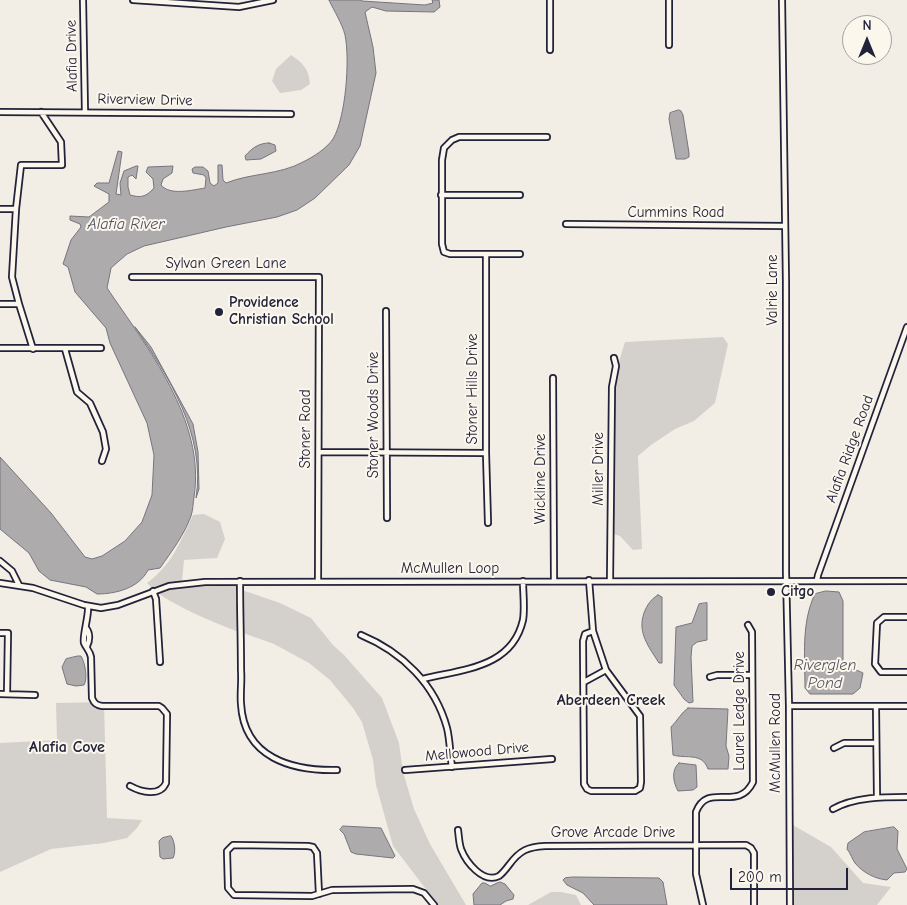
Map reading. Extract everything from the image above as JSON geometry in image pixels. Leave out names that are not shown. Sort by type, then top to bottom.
[{"type":"street","name":"Alafia Drive","points":[[83,0],[85,112]]},
{"type":"street","points":[[133,0],[239,7],[273,0]]},
{"type":"street","points":[[550,0],[550,50]]},
{"type":"street","points":[[669,0],[670,46]]},
{"type":"street","name":"Valrie Lane","points":[[782,0],[786,581]]},
{"type":"street","name":"Riverview Drive","points":[[0,112],[291,114]]},
{"type":"street","points":[[32,349],[12,276],[21,165],[62,165],[61,142],[41,112]]},
{"type":"street","points":[[520,254],[450,254],[444,252],[442,244],[441,196],[444,148],[452,140],[460,137],[547,137]]},
{"type":"street","points":[[441,196],[520,195]]},
{"type":"street","points":[[0,209],[16,209]]},
{"type":"street","name":"Cummins Road","points":[[566,224],[785,226]]},
{"type":"street","name":"Stoner Hills Drive","points":[[486,254],[488,523]]},
{"type":"street","name":"Sylvan Green Lane","points":[[132,277],[319,277]]},
{"type":"street","name":"Stoner Road","points":[[318,582],[319,277]]},
{"type":"street","points":[[0,304],[19,304]]},
{"type":"street","name":"Stoner Woods Drive","points":[[386,311],[387,518]]},
{"type":"street","name":"Alafia Ridge Road","points":[[817,580],[907,327]]},
{"type":"street","points":[[0,348],[101,348]]},
{"type":"street","points":[[65,349],[77,392],[90,403],[103,432],[106,449],[102,461]]},
{"type":"street","name":"Miller Drive","points":[[610,580],[612,387],[616,366],[614,358]]},
{"type":"street","name":"Wickline Drive","points":[[553,378],[554,581]]},
{"type":"street","points":[[319,452],[486,453]]},
{"type":"street","points":[[0,560],[12,571],[19,585]]},
{"type":"street","points":[[589,580],[593,631],[606,670],[640,716],[641,782],[640,788],[635,791],[591,791],[584,784],[583,641],[585,634],[593,631]]},
{"type":"street","points":[[240,581],[241,706],[246,727],[256,745],[275,760],[301,768],[337,770]]},
{"type":"street","name":"McMullen Loop","points":[[0,583],[32,588],[88,607],[101,608],[114,606],[169,586],[186,583],[240,581],[907,581]]},
{"type":"street","points":[[423,679],[485,663],[508,650],[515,639],[523,618],[523,581]]},
{"type":"street","name":"McMullen Road","points":[[786,581],[790,905]]},
{"type":"street","points":[[153,591],[156,598],[160,662]]},
{"type":"street","points":[[88,607],[84,642],[91,657],[92,698],[94,702],[98,706],[159,706],[167,714],[166,783],[164,788],[154,792],[138,790],[130,786]]},
{"type":"street","points":[[907,617],[884,617],[877,623],[875,664],[881,672],[907,672]]},
{"type":"street","name":"Laurel Ledge Drive","points":[[702,905],[696,874],[696,812],[698,806],[710,797],[740,796],[746,792],[753,782],[752,632],[748,625]]},
{"type":"street","points":[[0,633],[8,633],[7,694]]},
{"type":"street","points":[[360,635],[370,639],[399,658],[423,679],[439,707],[447,729],[452,767]]},
{"type":"street","points":[[584,682],[606,670]]},
{"type":"street","points":[[710,677],[752,675]]},
{"type":"street","points":[[0,694],[35,694]]},
{"type":"street","points":[[789,706],[907,706]]},
{"type":"street","points":[[876,707],[877,797]]},
{"type":"street","points":[[834,748],[844,743],[876,743]]},
{"type":"street","name":"Mellowood Drive","points":[[405,770],[552,759]]},
{"type":"street","points":[[833,809],[840,805],[877,797],[907,797]]},
{"type":"street","name":"Grove Arcade Drive","points":[[458,830],[460,846],[464,855],[475,869],[486,877],[492,878],[505,871],[520,852],[530,847],[746,845],[754,853],[754,905]]},
{"type":"street","points":[[319,894],[316,853],[313,847],[233,846],[227,851],[228,888],[234,895],[312,896],[319,894],[332,890],[413,889],[424,893],[434,905]]},
{"type":"shaded area","points":[[291,55],[305,67],[310,84],[301,90],[280,93],[272,81],[276,69]]},
{"type":"shaded area","points":[[723,337],[728,344],[715,403],[694,421],[675,429],[638,456],[642,549],[633,550],[620,536],[613,534],[614,387],[625,342]]},
{"type":"shaded area","points":[[204,514],[220,522],[225,539],[217,558],[184,560],[182,581],[153,589],[147,583],[169,561],[193,515]]},
{"type":"shaded area","points":[[232,584],[238,587],[239,632],[185,609],[157,592],[174,587]]},
{"type":"shaded area","points":[[242,590],[280,603],[311,618],[382,698],[399,743],[403,772],[414,809],[430,844],[466,905],[438,905],[393,846],[376,785],[373,760],[362,722],[330,680],[309,663],[274,644],[243,633]]},
{"type":"shaded area","points":[[104,702],[107,818],[142,820],[127,838],[104,843],[51,849],[0,872],[0,743],[57,740],[56,703]]},
{"type":"shaded area","points":[[791,824],[831,847],[863,883],[891,887],[877,905],[792,905]]},
{"type":"shaded area","points":[[551,892],[576,895],[581,905],[528,905]]},
{"type":"water","name":"Alafia River","points":[[329,0],[361,0],[425,5],[433,3],[432,0],[439,0],[440,7],[434,12],[386,11],[372,7],[365,12],[373,47],[376,73],[360,146],[349,165],[315,198],[297,210],[277,217],[144,246],[127,254],[111,268],[107,288],[155,360],[170,386],[182,413],[191,441],[195,469],[192,511],[181,536],[160,568],[148,570],[133,586],[112,593],[97,594],[86,587],[50,580],[39,571],[29,553],[0,529],[0,457],[51,513],[85,557],[92,559],[102,556],[125,541],[142,522],[152,495],[154,455],[147,423],[110,343],[106,328],[75,292],[68,267],[63,264],[71,240],[81,227],[80,224],[70,220],[70,216],[89,217],[109,202],[109,194],[94,186],[97,183],[109,183],[118,151],[122,152],[116,194],[121,195],[120,183],[124,171],[138,166],[136,179],[132,175],[128,177],[128,187],[130,195],[140,196],[146,195],[154,188],[153,179],[146,172],[148,167],[173,166],[172,173],[163,179],[161,185],[170,190],[188,191],[205,188],[206,178],[204,175],[193,173],[192,169],[195,167],[203,167],[208,171],[210,183],[214,186],[218,183],[218,165],[222,165],[223,180],[226,183],[294,166],[311,158],[323,149],[333,139],[341,117],[347,73],[345,35]]},
{"type":"water","points":[[679,110],[683,115],[689,153],[689,157],[685,159],[676,159],[669,119],[670,113]]},
{"type":"water","points":[[269,143],[275,145],[276,151],[261,159],[246,160],[245,156],[253,148]]},
{"type":"water","points":[[135,327],[151,347],[193,424],[198,452],[199,489],[196,498],[198,475],[190,429],[172,386]]},
{"type":"water","name":"Riverglen Pond","points":[[826,591],[839,592],[843,601],[843,665],[863,673],[860,688],[853,694],[810,694],[805,688],[805,640],[808,616],[815,594]]},
{"type":"water","points":[[658,595],[662,597],[662,663],[659,663],[645,640],[642,627],[646,607]]},
{"type":"water","points":[[707,603],[707,640],[697,642],[692,646],[693,702],[689,703],[674,685],[676,627],[692,623],[699,604]]},
{"type":"water","points":[[81,656],[84,662],[86,675],[84,685],[67,684],[62,667],[66,659]]},
{"type":"water","points":[[688,708],[728,709],[726,746],[729,756],[728,769],[708,769],[702,760],[698,758],[673,755],[671,727]]},
{"type":"water","points":[[679,763],[696,765],[697,787],[693,790],[678,791],[674,776],[676,766]]},
{"type":"water","points":[[343,826],[381,828],[395,856],[393,858],[351,852],[344,834],[340,830]]},
{"type":"water","points":[[894,827],[898,831],[897,849],[907,869],[905,872],[894,873],[887,880],[873,877],[855,863],[847,849],[848,843],[864,832]]},
{"type":"water","points":[[171,836],[175,850],[174,856],[173,858],[163,859],[160,857],[159,841],[162,838]]},
{"type":"water","points":[[573,877],[659,878],[663,882],[667,905],[594,905],[583,893],[567,885],[563,880]]},
{"type":"water","points":[[500,882],[505,884],[514,895],[513,899],[500,905],[474,905],[473,894],[482,883],[490,886]]},
{"type":"place","name":"Providence Christian School","points":[[219,312]]},
{"type":"place","name":"Citgo","points":[[771,592]]},
{"type":"district","name":"Aberdeen Creek","points":[[611,700]]},
{"type":"district","name":"Alafia Cove","points":[[67,747]]}]
